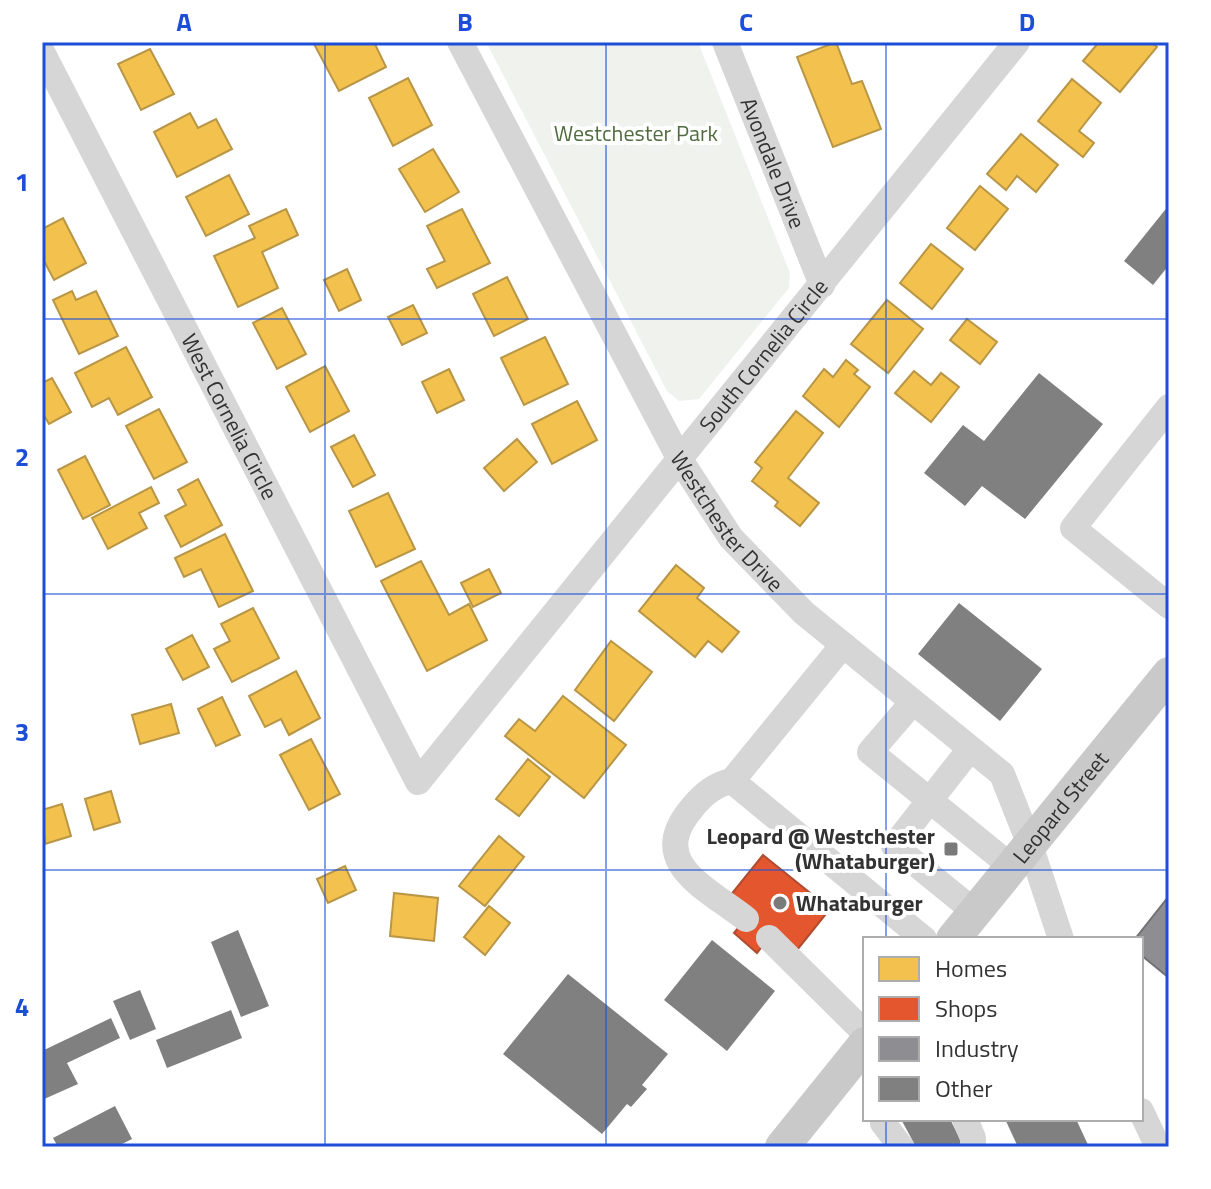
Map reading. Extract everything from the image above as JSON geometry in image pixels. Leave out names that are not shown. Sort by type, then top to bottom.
[{"type":"main road","name":"Leopard Street","points":[[955,937],[1169,674]]},
{"type":"main road","points":[[782,1147],[863,1046]]},
{"type":"street","name":"Westchester Drive","points":[[460,42],[679,458],[731,538],[804,613],[1002,774],[1021,856],[1060,937]]},
{"type":"street","name":"Avondale Drive","points":[[725,42],[822,285]]},
{"type":"street","name":"South Cornelia Circle","points":[[418,782],[1017,42]]},
{"type":"street","name":"West Cornelia Circle","points":[[42,52],[418,782]]},
{"type":"street","points":[[1169,407],[1073,528],[1169,606]]},
{"type":"street","points":[[746,919],[679,863],[674,851],[675,834],[683,818],[700,798],[719,783],[732,781],[843,645]]},
{"type":"street","points":[[913,702],[870,752],[930,800],[1021,856]]},
{"type":"street","points":[[970,749],[894,846],[975,912]]},
{"type":"street","points":[[732,781],[922,937]]},
{"type":"street","points":[[769,938],[863,1031]]},
{"type":"street","points":[[1143,1115],[1158,1147]]},
{"type":"street","points":[[884,1121],[901,1147]]},
{"type":"street","points":[[966,1121],[973,1147]]},
{"type":"green space","name":"Westchester Park","points":[[486,42],[698,42],[790,273],[789,288],[699,399],[679,401],[667,391]]},
{"type":"building: Homes","points":[[313,42],[374,42],[386,67],[339,91]]},
{"type":"building: Homes","points":[[836,42],[852,84],[862,81],[881,129],[833,147],[797,57]]},
{"type":"building: Homes","points":[[1099,42],[1151,42],[1157,47],[1120,92],[1083,61]]},
{"type":"building: Homes","points":[[150,49],[174,94],[141,110],[118,64]]},
{"type":"building: Homes","points":[[408,78],[432,125],[393,146],[369,98]]},
{"type":"building: Homes","points":[[1072,79],[1101,103],[1079,131],[1094,143],[1083,157],[1038,121]]},
{"type":"building: Homes","points":[[190,113],[198,128],[216,119],[232,149],[177,177],[154,132]]},
{"type":"building: Homes","points":[[1021,134],[1058,165],[1036,192],[1017,176],[1006,190],[987,174]]},
{"type":"building: Homes","points":[[433,149],[459,192],[425,212],[399,169]]},
{"type":"building: Homes","points":[[229,175],[249,214],[206,236],[186,197]]},
{"type":"building: Homes","points":[[980,186],[1008,209],[975,250],[947,228]]},
{"type":"building: Homes","points":[[286,209],[298,235],[262,252],[278,288],[238,307],[214,256],[255,238],[249,226]]},
{"type":"building: Homes","points":[[462,209],[490,263],[437,288],[427,269],[445,261],[427,226]]},
{"type":"building: Homes","points":[[63,218],[86,263],[54,280],[42,257],[42,229]]},
{"type":"building: Homes","points":[[931,244],[963,269],[932,309],[900,283]]},
{"type":"building: Homes","points":[[347,269],[361,300],[339,311],[324,280]]},
{"type":"building: Homes","points":[[507,277],[528,319],[494,336],[473,294]]},
{"type":"building: Homes","points":[[72,291],[76,300],[96,291],[118,336],[79,354],[53,300]]},
{"type":"building: Homes","points":[[887,300],[923,329],[888,373],[851,344]]},
{"type":"building: Homes","points":[[413,305],[427,333],[402,345],[388,317]]},
{"type":"building: Homes","points":[[282,308],[306,354],[277,369],[253,323]]},
{"type":"building: Homes","points":[[967,319],[997,342],[980,364],[950,340]]},
{"type":"building: Homes","points":[[545,337],[568,384],[524,405],[501,358]]},
{"type":"building: Homes","points":[[126,347],[152,397],[118,415],[109,398],[92,407],[75,373]]},
{"type":"building: Homes","points":[[846,360],[858,370],[854,374],[870,387],[839,427],[803,396],[824,369],[833,377]]},
{"type":"building: Homes","points":[[325,366],[349,411],[310,432],[286,387]]},
{"type":"building: Homes","points":[[449,369],[464,400],[437,413],[422,382]]},
{"type":"building: Homes","points":[[914,371],[931,385],[941,373],[959,387],[931,422],[895,393]]},
{"type":"building: Homes","points":[[52,378],[71,412],[49,424],[42,412],[42,383]]},
{"type":"building: Homes","points":[[577,401],[597,440],[552,464],[532,424]]},
{"type":"building: Homes","points":[[159,409],[187,462],[154,479],[126,426]]},
{"type":"building: Homes","points":[[796,411],[823,433],[788,478],[819,503],[800,526],[775,506],[778,502],[752,481],[762,468],[755,462]]},
{"type":"building: Homes","points":[[354,435],[375,475],[353,487],[331,447]]},
{"type":"building: Homes","points":[[517,439],[537,462],[504,491],[484,468]]},
{"type":"building: Homes","points":[[85,456],[110,505],[83,519],[58,470]]},
{"type":"building: Homes","points":[[198,479],[222,525],[181,547],[165,516],[186,505],[178,490]]},
{"type":"building: Homes","points":[[151,487],[159,503],[139,513],[147,528],[108,549],[92,518]]},
{"type":"building: Homes","points":[[388,493],[415,549],[376,567],[349,511]]},
{"type":"building: Homes","points":[[225,534],[253,591],[219,607],[201,569],[184,577],[175,558]]},
{"type":"building: Homes","points":[[421,561],[449,615],[469,604],[487,640],[427,671],[381,581]]},
{"type":"building: Homes","points":[[676,565],[704,588],[697,598],[739,632],[722,652],[708,641],[695,657],[639,611]]},
{"type":"building: Homes","points":[[489,569],[501,593],[473,607],[461,583]]},
{"type":"building: Homes","points":[[253,608],[279,658],[232,682],[214,649],[230,641],[221,624]]},
{"type":"building: Homes","points":[[192,635],[209,667],[183,680],[166,649]]},
{"type":"building: Homes","points":[[611,641],[652,672],[614,721],[575,690]]},
{"type":"building: Homes","points":[[296,671],[320,718],[289,735],[281,719],[265,727],[249,696]]},
{"type":"building: Homes","points":[[563,696],[626,745],[584,798],[505,736],[519,719],[535,731]]},
{"type":"building: Homes","points":[[222,697],[240,735],[216,746],[198,709]]},
{"type":"building: Homes","points":[[171,704],[179,733],[140,744],[132,715]]},
{"type":"building: Homes","points":[[311,739],[340,794],[309,810],[280,755]]},
{"type":"building: Homes","points":[[528,759],[550,777],[519,816],[496,799]]},
{"type":"building: Homes","points":[[111,791],[120,822],[94,830],[85,799]]},
{"type":"building: Homes","points":[[62,804],[71,836],[45,844],[42,810]]},
{"type":"building: Homes","points":[[499,836],[524,857],[485,906],[459,886]]},
{"type":"building: Homes","points":[[345,866],[356,890],[328,903],[317,879]]},
{"type":"building: Homes","points":[[394,893],[438,898],[434,941],[390,936]]},
{"type":"building: Homes","points":[[489,906],[510,923],[485,955],[464,937]]},
{"type":"building: Shops","name":"Whataburger","points":[[763,855],[830,909],[797,950],[773,932],[757,953],[734,933],[750,914],[729,897]]},
{"type":"building: Industry","points":[[1169,896],[1169,978],[1143,957],[1143,937],[1137,937]]},
{"type":"building: Other","points":[[1169,205],[1169,265],[1153,285],[1124,261]]},
{"type":"building: Other","points":[[1039,373],[1103,424],[1025,519],[982,486],[965,506],[924,473],[963,425],[984,441]]},
{"type":"building: Other","points":[[959,603],[1042,669],[1000,721],[918,654]]},
{"type":"building: Other","points":[[238,930],[269,1006],[241,1017],[211,942]]},
{"type":"building: Other","points":[[712,940],[775,991],[727,1051],[664,1000]]},
{"type":"building: Other","points":[[568,974],[668,1054],[642,1085],[647,1089],[631,1107],[627,1104],[602,1134],[503,1054]]},
{"type":"building: Other","points":[[140,990],[156,1029],[130,1040],[113,1001]]},
{"type":"building: Other","points":[[231,1010],[242,1038],[167,1068],[156,1040]]},
{"type":"building: Other","points":[[111,1018],[120,1038],[67,1063],[78,1084],[42,1100],[42,1051]]},
{"type":"building: Other","points":[[115,1106],[132,1139],[116,1147],[58,1147],[53,1138]]},
{"type":"building: Other","points":[[902,1121],[951,1121],[962,1143],[955,1147],[916,1147]]},
{"type":"building: Other","points":[[1006,1121],[1077,1121],[1089,1147],[1018,1147]]},
{"type":"place","name":"Leopard @ Westchester (Whataburger)","points":[[951,849]]},
{"type":"place","name":"Whataburger","points":[[780,903]]}]
